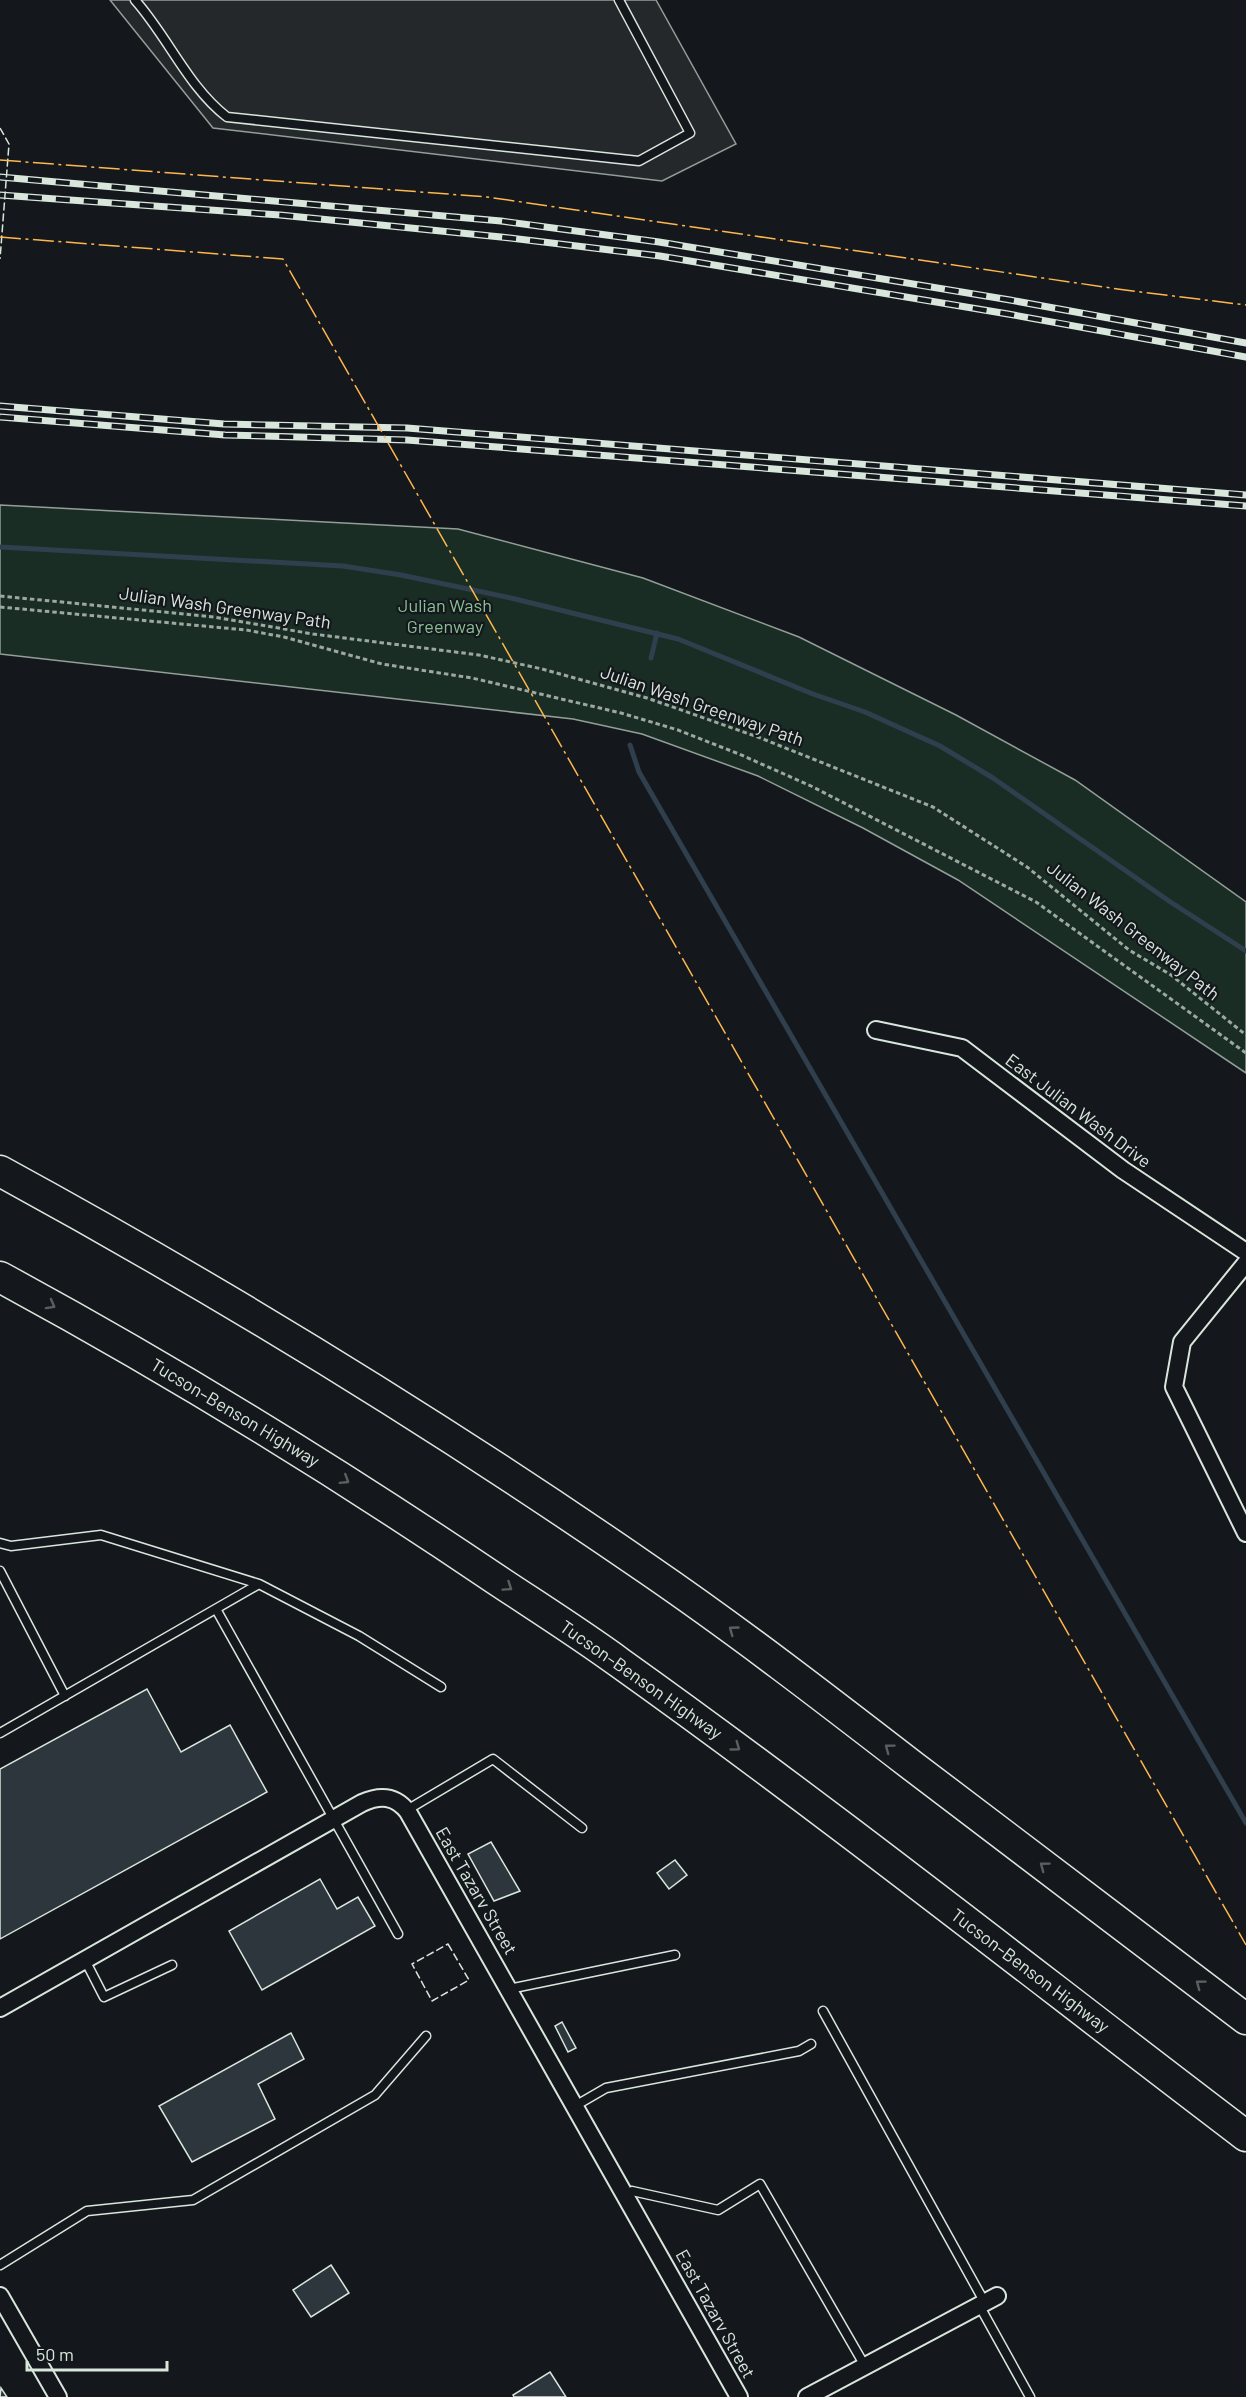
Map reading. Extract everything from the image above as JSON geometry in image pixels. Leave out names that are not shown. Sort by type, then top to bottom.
[{"type":"highway","points":[[0,1171],[139,1248],[366,1383],[647,1568],[806,1684],[1246,2019]]},
{"type":"highway","name":"Tucson–Benson Highway","points":[[0,1276],[265,1429],[381,1502],[617,1660],[790,1788],[1246,2136]]},
{"type":"street","name":"East Julian Wash Drive","points":[[876,1030],[962,1048],[1123,1170],[1246,1252]]},
{"type":"street","points":[[1246,1263],[1182,1342],[1173,1387],[1246,1533]]},
{"type":"street","points":[[0,2008],[362,1803],[382,1797],[393,1799],[407,1810]]},
{"type":"street","name":"East Tazarv Street","points":[[407,1810],[740,2397]]},
{"type":"street","points":[[0,2296],[58,2397]]},
{"type":"street","points":[[807,2397],[987,2301]]},
{"type":"lane","points":[[135,0],[150,17],[209,103],[226,117],[639,160],[690,133],[619,0]]},
{"type":"lane","points":[[0,1543],[11,1546],[100,1535],[259,1584],[359,1636],[441,1687]]},
{"type":"lane","points":[[0,1570],[65,1696]]},
{"type":"lane","points":[[0,1733],[259,1584]]},
{"type":"lane","points":[[216,1610],[398,1934]]},
{"type":"lane","points":[[407,1810],[493,1759],[582,1828]]},
{"type":"lane","points":[[509,1989],[675,1955]]},
{"type":"lane","points":[[84,1960],[104,1997],[172,1965]]},
{"type":"lane","points":[[823,2011],[987,2301],[1030,2397]]},
{"type":"lane","points":[[0,2265],[87,2211],[193,2200],[375,2095],[426,2036]]},
{"type":"lane","points":[[575,2106],[606,2088],[799,2050],[811,2044]]},
{"type":"lane","points":[[626,2196],[632,2192],[718,2210],[760,2184],[865,2366]]},
{"type":"path","name":"Julian Wash Greenway Path","points":[[0,596],[214,617],[313,634],[479,655],[542,669],[669,705],[758,737],[933,807],[1027,867],[1129,950],[1171,975],[1246,1035]]},
{"type":"path","name":"Julian Wash Greenway Path","points":[[0,607],[246,630],[284,637],[382,664],[472,678],[621,713],[678,730],[811,786],[1036,902],[1246,1053]]},
{"type":"green space","name":"Julian Wash Greenway","points":[[0,505],[458,529],[643,578],[799,637],[956,715],[1075,780],[1246,902],[1246,1073],[958,880],[863,828],[758,776],[642,734],[573,719],[0,654]]},
{"type":"shaded area","points":[[110,0],[656,0],[736,144],[662,181],[213,128]]},
{"type":"building","points":[[147,1689],[181,1752],[230,1725],[267,1792],[0,1939],[0,1769]]},
{"type":"building","points":[[491,1842],[520,1891],[494,1901],[468,1854]]},
{"type":"building","points":[[675,1860],[687,1875],[669,1889],[657,1873]]},
{"type":"building","points":[[320,1879],[337,1909],[358,1897],[375,1926],[262,1990],[229,1931]]},
{"type":"building","points":[[562,2022],[576,2048],[568,2052],[555,2026]]},
{"type":"building","points":[[291,2033],[304,2059],[258,2084],[275,2119],[192,2162],[159,2106]]},
{"type":"building","points":[[331,2265],[349,2293],[311,2317],[293,2290]]},
{"type":"building","points":[[550,2372],[566,2397],[514,2397],[513,2395]]},
{"type":"building","points":[[1,2388],[7,2397],[0,2397]]},
{"type":"waterway","points":[[0,547],[343,566],[401,575],[511,598],[678,639],[813,694],[865,712],[940,746],[993,778],[1169,901],[1246,951]]},
{"type":"waterway","points":[[651,658],[657,633]]},
{"type":"waterway","points":[[630,745],[639,772],[1246,1823]]},
{"type":"railway","points":[[0,177],[501,221],[659,242],[1010,300],[1246,343]]},
{"type":"railway","points":[[0,195],[280,215],[501,237],[660,256],[1008,314],[1246,357]]},
{"type":"railway","points":[[0,406],[224,424],[407,428],[1246,495]]},
{"type":"railway","points":[[0,417],[225,435],[407,440],[1246,506]]},
{"type":"fence","points":[[0,128],[9,144],[0,259]]},
{"type":"fence","points":[[448,1944],[469,1980],[432,2001],[412,1964],[448,1944]]},
{"type":"power","points":[[0,160],[487,197],[1125,290],[1246,305]]},
{"type":"power","points":[[0,237],[283,259],[1246,1945]]}]
